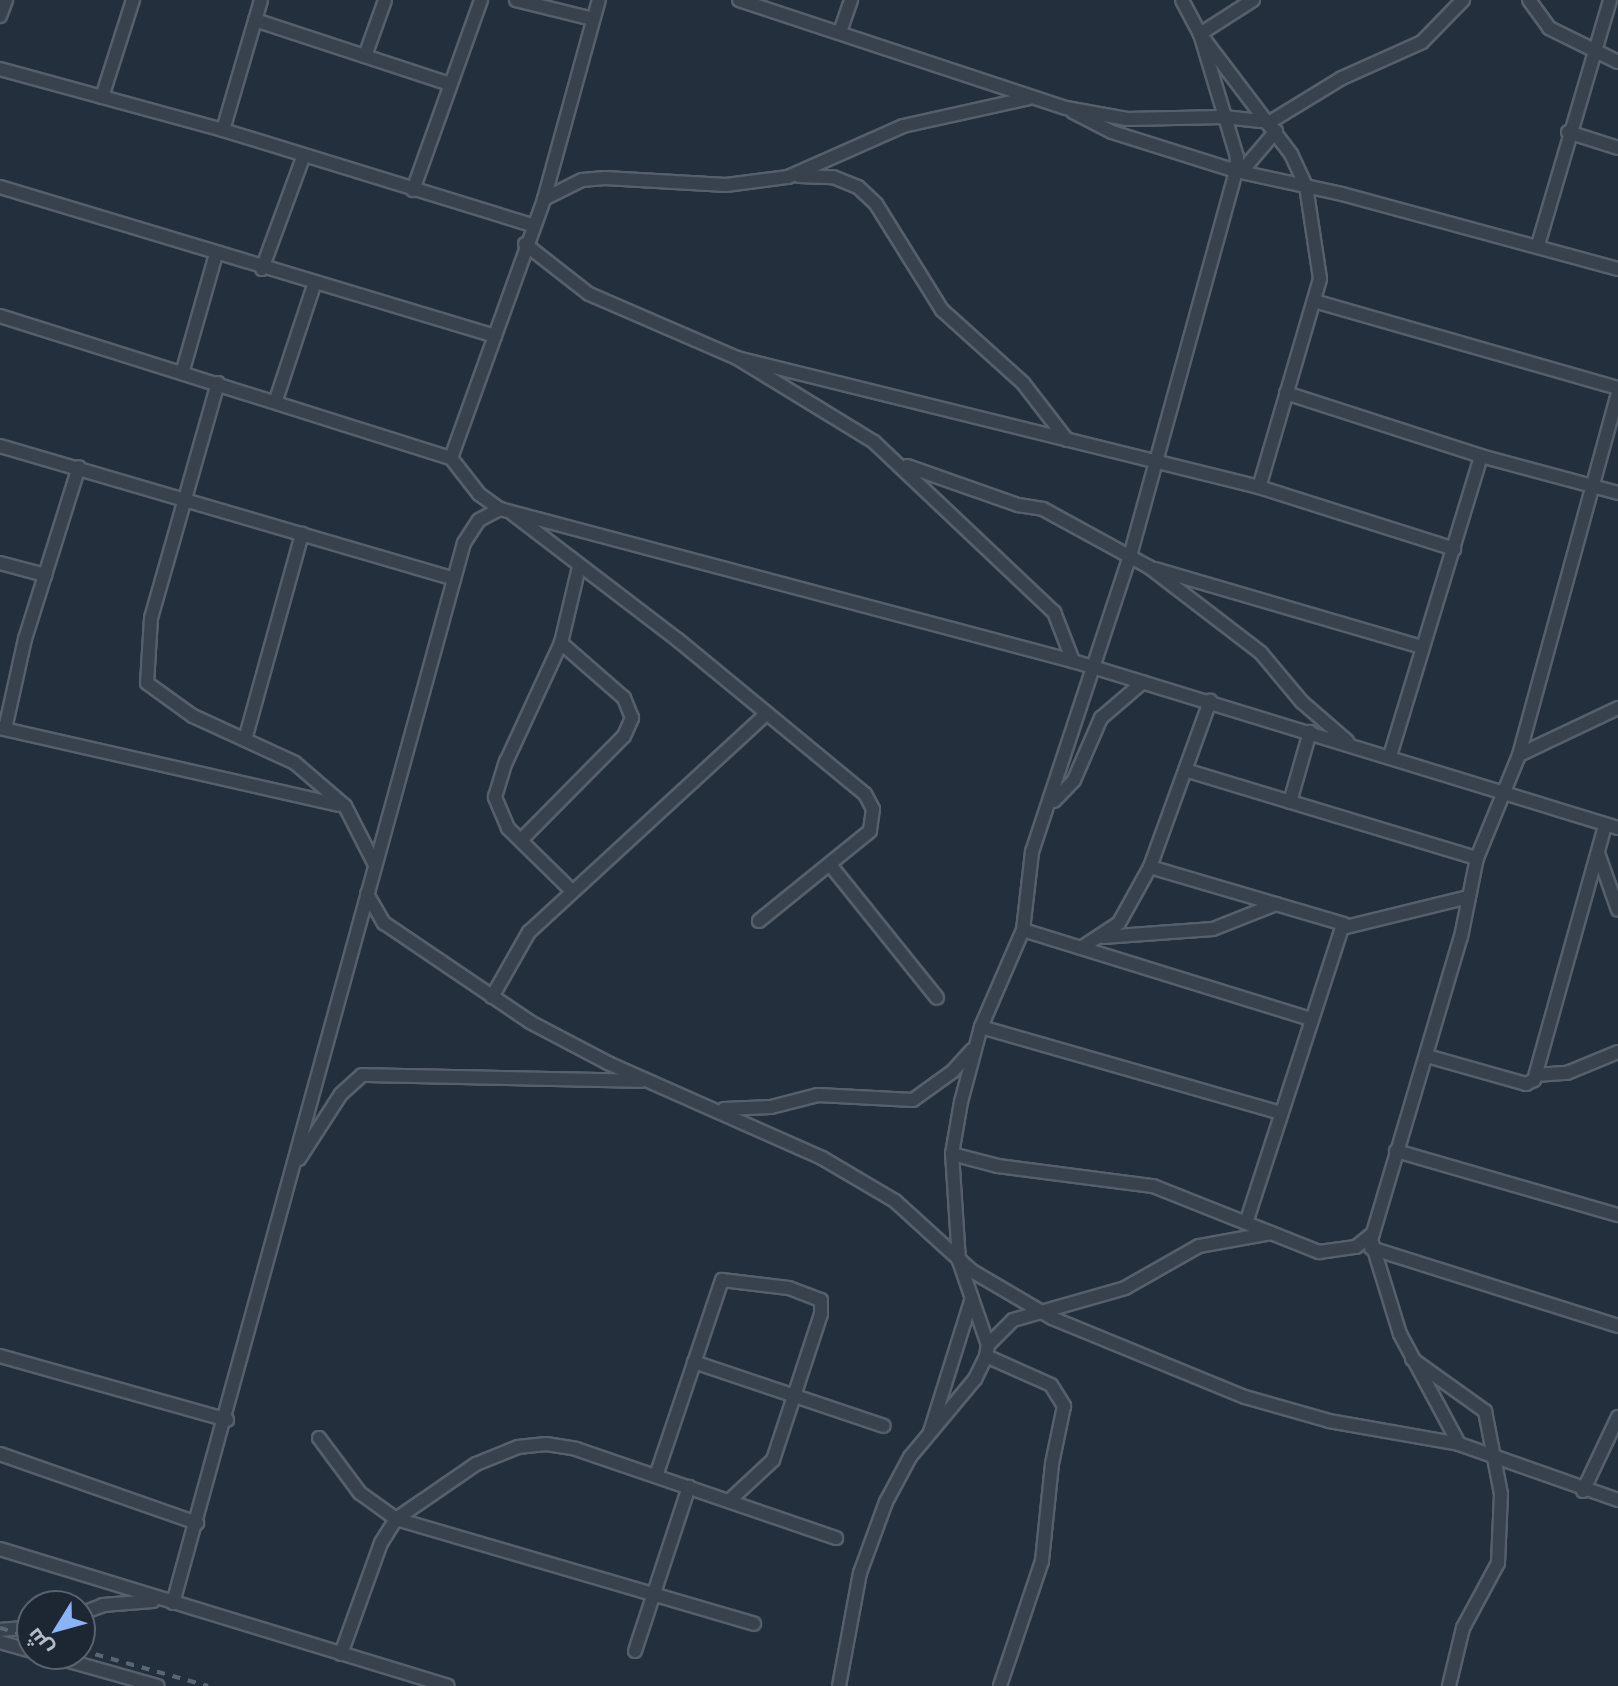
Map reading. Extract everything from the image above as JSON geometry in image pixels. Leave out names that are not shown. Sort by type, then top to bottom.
[{"type":"street","points":[[0,16],[6,0]]},
{"type":"street","points":[[102,97],[133,0]]},
{"type":"street","points":[[223,130],[261,0]]},
{"type":"street","points":[[365,56],[385,0]]},
{"type":"street","points":[[413,190],[481,0]]},
{"type":"street","points":[[516,0],[593,19]]},
{"type":"street","points":[[451,458],[531,225],[544,199],[599,0]]},
{"type":"street","points":[[739,0],[1066,108],[1127,119],[1224,117],[1273,126]]},
{"type":"street","points":[[840,32],[851,0]]},
{"type":"street","points":[[1182,0],[1200,34],[1273,126],[1306,186],[1320,269],[1314,301],[1259,487]]},
{"type":"street","points":[[1200,34],[1253,0]]},
{"type":"street","points":[[1000,1686],[1042,1561],[1052,1464],[1064,1406],[1051,1385],[987,1351],[973,1296],[959,1261],[952,1154],[981,1027],[1023,930],[1030,862],[1130,556],[1239,171],[1273,126],[1342,78],[1422,42],[1463,0]]},
{"type":"street","points":[[1529,0],[1549,28],[1618,62]]},
{"type":"street","points":[[1538,245],[1568,132],[1610,0]]},
{"type":"street","points":[[255,20],[450,84]]},
{"type":"street","points":[[1200,34],[1239,171]]},
{"type":"street","points":[[0,69],[223,130],[531,225]]},
{"type":"street","points":[[788,177],[903,126],[1032,97]]},
{"type":"street","points":[[1066,108],[1112,132],[1239,171],[1538,245],[1618,269]]},
{"type":"street","points":[[1568,132],[1618,148]]},
{"type":"street","points":[[262,269],[304,155]]},
{"type":"street","points":[[544,199],[564,186],[593,179],[726,185],[788,177],[833,177],[858,187],[894,229],[942,310],[1023,383],[1067,440]]},
{"type":"street","points":[[0,187],[314,285],[495,336]]},
{"type":"street","points":[[525,244],[589,294],[737,358],[900,463],[1054,612],[1073,661]]},
{"type":"street","points":[[183,370],[216,254]]},
{"type":"street","points":[[276,400],[314,285]]},
{"type":"street","points":[[1314,301],[1618,390],[1519,755],[1477,858],[1427,1056],[1373,1233],[1371,1248],[1410,1357],[1459,1444]]},
{"type":"street","points":[[0,316],[183,370],[451,458],[479,494],[579,567],[842,771],[873,809],[870,831],[831,866],[759,921]]},
{"type":"street","points":[[737,358],[1259,487],[1454,549]]},
{"type":"street","points":[[218,383],[189,498],[151,618],[146,678],[159,693],[193,716],[246,736],[295,763],[345,806],[375,865]]},
{"type":"street","points":[[1286,393],[1481,456],[1618,493]]},
{"type":"street","points":[[0,446],[189,498],[454,579]]},
{"type":"street","points":[[1390,756],[1481,456]]},
{"type":"street","points":[[900,463],[964,488],[1043,509],[1149,567],[1261,653],[1302,702],[1353,746]]},
{"type":"street","points":[[79,467],[2,729],[345,806]]},
{"type":"street","points":[[168,1602],[197,1523],[227,1420],[454,579],[469,533],[504,510],[1073,661],[1390,756],[1612,827],[1598,852],[1536,1075],[1526,1084],[1427,1056]]},
{"type":"street","points":[[246,736],[302,534]]},
{"type":"street","points":[[0,563],[45,575]]},
{"type":"street","points":[[572,891],[521,840],[499,812],[498,783],[561,643],[579,567]]},
{"type":"street","points":[[1149,567],[1421,647]]},
{"type":"street","points":[[521,840],[624,736],[632,718],[624,698],[561,643]]},
{"type":"street","points":[[1049,807],[1074,780],[1101,718],[1143,682]]},
{"type":"street","points":[[1081,948],[1119,923],[1150,867],[1210,701]]},
{"type":"street","points":[[1519,755],[1618,708]]},
{"type":"street","points":[[492,997],[529,932],[767,713]]},
{"type":"street","points":[[1290,802],[1310,732]]},
{"type":"street","points":[[1185,770],[1477,858]]},
{"type":"street","points":[[1598,852],[1618,910]]},
{"type":"street","points":[[831,866],[937,998]]},
{"type":"street","points":[[1150,867],[1344,924],[1468,897]]},
{"type":"street","points":[[367,894],[384,923],[492,997],[567,1043],[717,1109],[883,1193],[959,1261],[1037,1311],[1245,1397],[1329,1421],[1459,1444],[1583,1491],[1618,1500]]},
{"type":"street","points":[[1100,938],[1213,929],[1276,904]]},
{"type":"street","points":[[1247,1220],[1344,924]]},
{"type":"street","points":[[1023,930],[1311,1019]]},
{"type":"street","points":[[981,1027],[1281,1113]]},
{"type":"street","points":[[717,1109],[771,1107],[818,1095],[913,1100],[959,1066],[977,1043]]},
{"type":"street","points":[[1536,1075],[1567,1073],[1618,1052]]},
{"type":"street","points":[[293,1169],[341,1094],[362,1075],[649,1081]]},
{"type":"street","points":[[1396,1151],[1618,1215]]},
{"type":"street","points":[[952,1154],[998,1166],[1131,1181],[1331,1252],[1356,1247],[1373,1233]]},
{"type":"street","points":[[839,1686],[860,1573],[886,1502],[930,1432],[975,1379],[987,1351],[1013,1320],[1125,1288],[1215,1240],[1271,1233]]},
{"type":"street","points":[[1371,1248],[1618,1326]]},
{"type":"street","points":[[656,1476],[722,1280],[789,1288],[821,1300],[798,1396],[773,1460],[729,1501]]},
{"type":"street","points":[[930,1432],[973,1296]]},
{"type":"street","points":[[0,1356],[227,1420]]},
{"type":"street","points":[[1410,1357],[1485,1411],[1495,1456],[1501,1552],[1486,1593],[1463,1628],[1449,1686]]},
{"type":"street","points":[[694,1362],[884,1426]]},
{"type":"street","points":[[1583,1491],[1618,1417]]},
{"type":"street","points":[[319,1438],[360,1493],[396,1519],[754,1624]]},
{"type":"street","points":[[341,1654],[381,1543],[396,1519],[476,1464],[535,1444],[576,1449],[836,1538]]},
{"type":"street","points":[[0,1454],[197,1523]]},
{"type":"street","points":[[635,1651],[689,1487]]},
{"type":"street","points":[[0,1549],[447,1686]]},
{"type":"street","points":[[96,1608],[168,1602]]},
{"type":"street","points":[[96,1669],[158,1686]]},
{"type":"railway","points":[[0,1628],[16,1632]]},
{"type":"railway","points":[[96,1654],[208,1686]]}]
